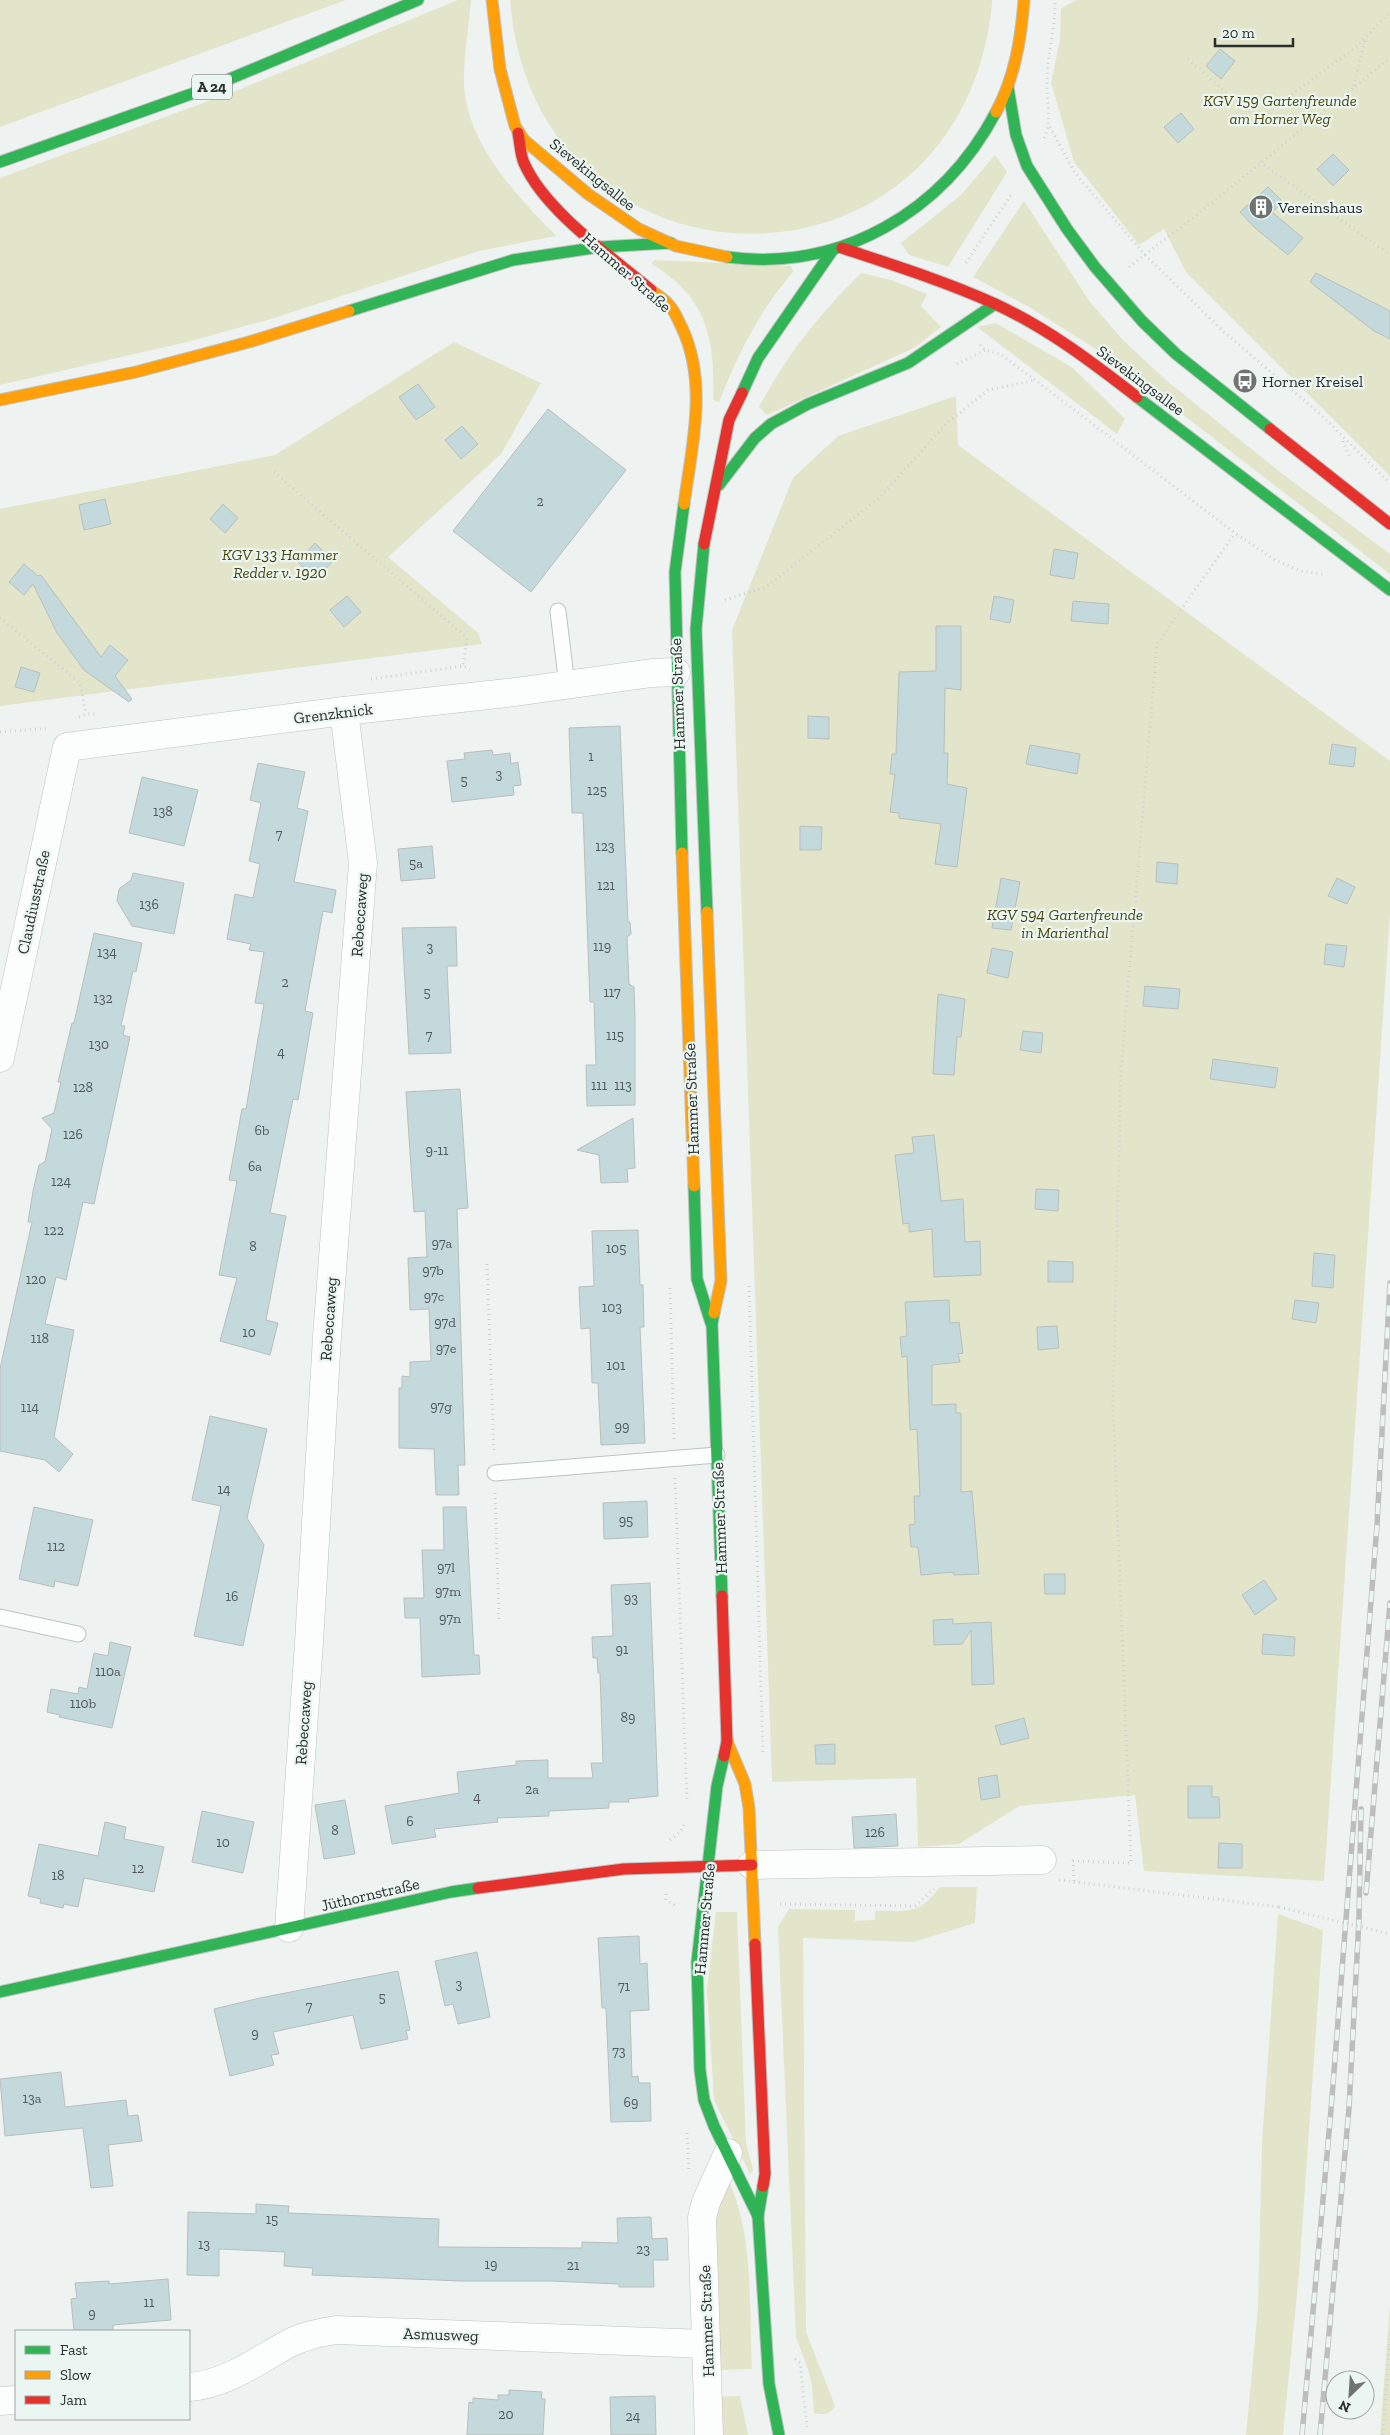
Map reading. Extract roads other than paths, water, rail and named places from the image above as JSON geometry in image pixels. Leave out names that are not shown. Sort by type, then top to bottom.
[{"type":"main road","name":"A 24","points":[[0,162],[208,88],[418,0]]},
{"type":"main road","points":[[492,0],[493,36],[503,87],[518,133]]},
{"type":"main road","name":"Sievekingsallee","points":[[518,133],[604,208],[633,226],[671,244],[717,256],[772,259],[837,249],[872,235],[908,214],[940,189],[968,158],[991,124],[1008,87],[1021,35],[1024,0]]},
{"type":"main road","name":"Sievekingsallee","points":[[1008,87],[1014,131],[1028,166],[1075,242],[1107,284],[1151,332],[1176,354],[1389,523]]},
{"type":"main road","name":"Hammer Straße","points":[[518,133],[523,162],[540,191],[557,210],[669,305],[684,330],[694,360],[698,409],[687,476],[675,572],[676,672],[697,1279],[712,1324]]},
{"type":"main road","points":[[0,400],[136,372],[240,344],[513,260],[600,247],[671,244]]},
{"type":"main road","name":"Sievekingsallee","points":[[837,249],[952,286],[995,304],[1042,330],[1085,357],[1390,590]]},
{"type":"main road","name":"Hammer Straße","points":[[758,2216],[704,2100],[700,2070],[697,1962],[717,1786],[727,1741],[712,1324],[721,1281],[696,630],[705,533],[729,420],[739,395],[758,358],[837,249]]},
{"type":"main road","points":[[715,490],[754,438],[787,413],[908,362],[995,304]]},
{"type":"main road","name":"Hammer Straße","points":[[727,1741],[745,1784],[749,1808],[764,1864],[765,2174],[758,2216],[769,2384],[779,2435]]},
{"type":"main road","name":"Jüthornstraße","points":[[0,1992],[451,1892],[624,1869],[764,1864]]},
{"type":"street","name":"Grenzknick","points":[[67,747],[344,711],[567,686],[652,673],[676,672]]},
{"type":"street","name":"Rebeccaweg","points":[[289,1928],[309,1643],[327,1336],[362,863],[344,711]]},
{"type":"street","name":"Claudiusstraße","points":[[0,1058],[67,747]]},
{"type":"street","points":[[764,1864],[1048,1870]]},
{"type":"street","name":"Hammer Straße","points":[[709,2435],[702,2218],[706,2202],[728,2153]]},
{"type":"street","name":"Asmusweg","points":[[190,2387],[229,2378],[288,2344],[307,2336],[336,2330],[706,2344]]},
{"type":"street","points":[[0,2401],[15,2400]]},
{"type":"lane","points":[[558,612],[567,686]]},
{"type":"lane","points":[[495,1472],[717,1455]]},
{"type":"lane","points":[[0,1618],[78,1634]]},
{"type":"railway","points":[[1302,2435],[1331,2110],[1377,1525],[1390,1283]]},
{"type":"railway","points":[[1366,1893],[1390,1603]]},
{"type":"railway","points":[[1320,2435],[1349,2108],[1359,1919],[1361,1809]]},
{"type":"place","name":"Vereinshaus","points":[[1261,207]]},
{"type":"place","name":"Horner Kreisel","points":[[1245,381]]},
{"type":"park label","name":"KGV 159 Gartenfreunde am Horner Weg","points":[[1280,109]]},
{"type":"park label","name":"KGV 133 Hammer Redder v. 1920","points":[[280,563]]},
{"type":"park label","name":"KGV 594 Gartenfreunde in Marienthal","points":[[1065,923]]}]
